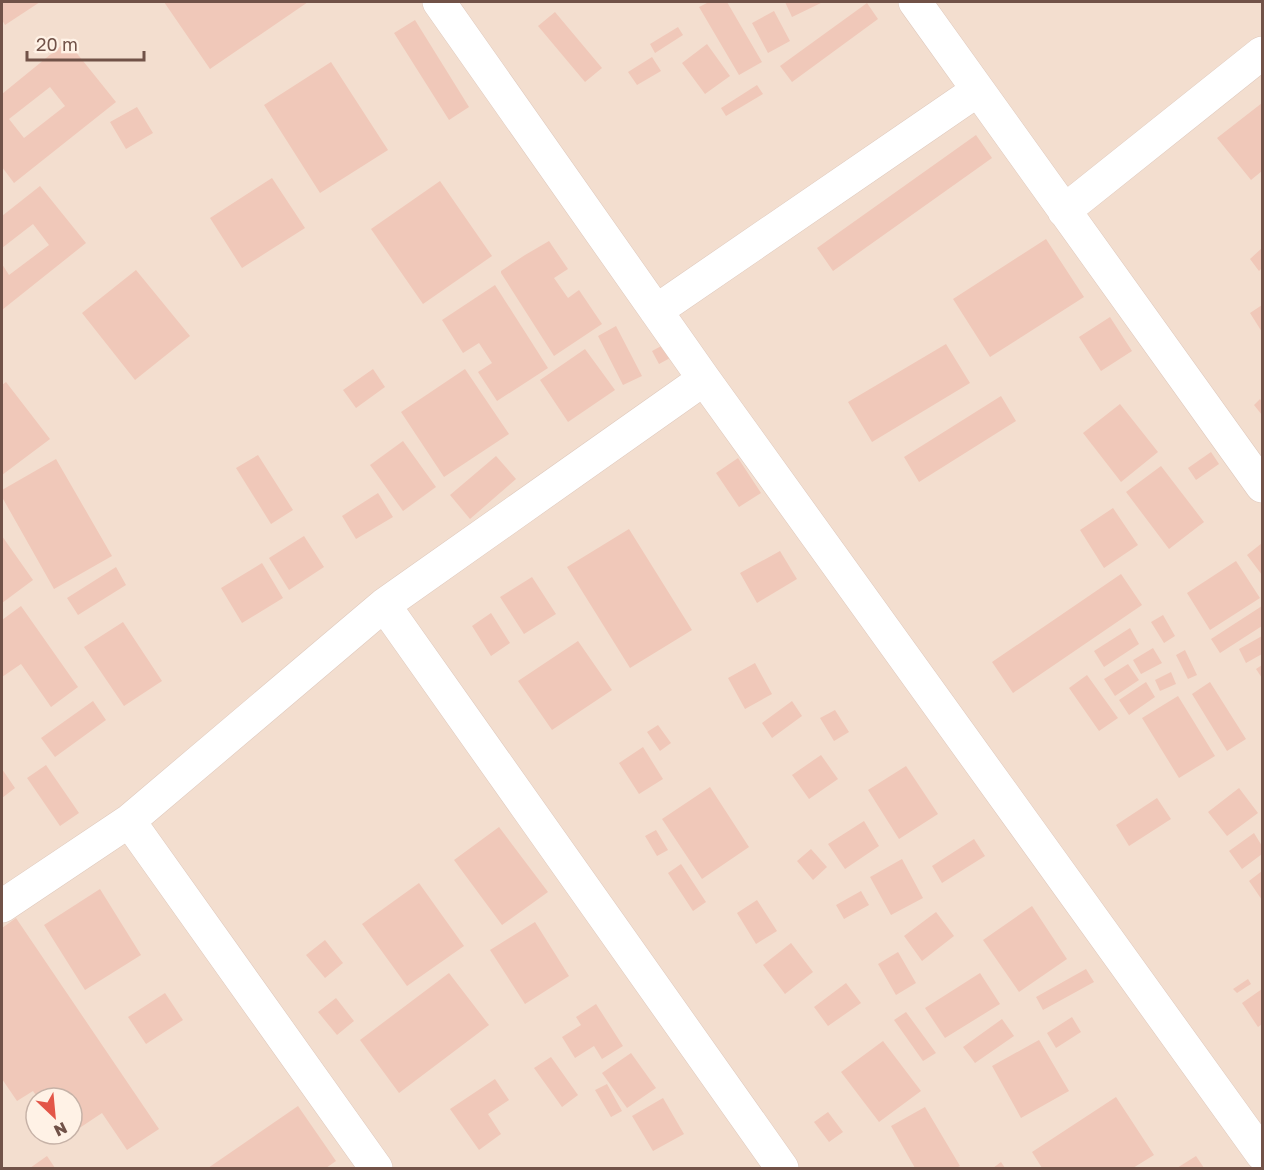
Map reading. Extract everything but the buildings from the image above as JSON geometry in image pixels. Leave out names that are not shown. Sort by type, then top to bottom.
[{"type":"street","points":[[439,2],[704,379],[1263,1154]]},
{"type":"street","points":[[915,2],[1263,486]]},
{"type":"street","points":[[1064,211],[1263,53]]},
{"type":"street","points":[[656,311],[978,90]]},
{"type":"street","points":[[2,906],[129,821],[384,605],[704,379]]},
{"type":"street","points":[[384,605],[782,1168]]},
{"type":"street","points":[[129,821],[376,1168]]},
{"type":"shaded area","points":[[2,2],[1262,2],[1262,1168],[2,1168]]}]
